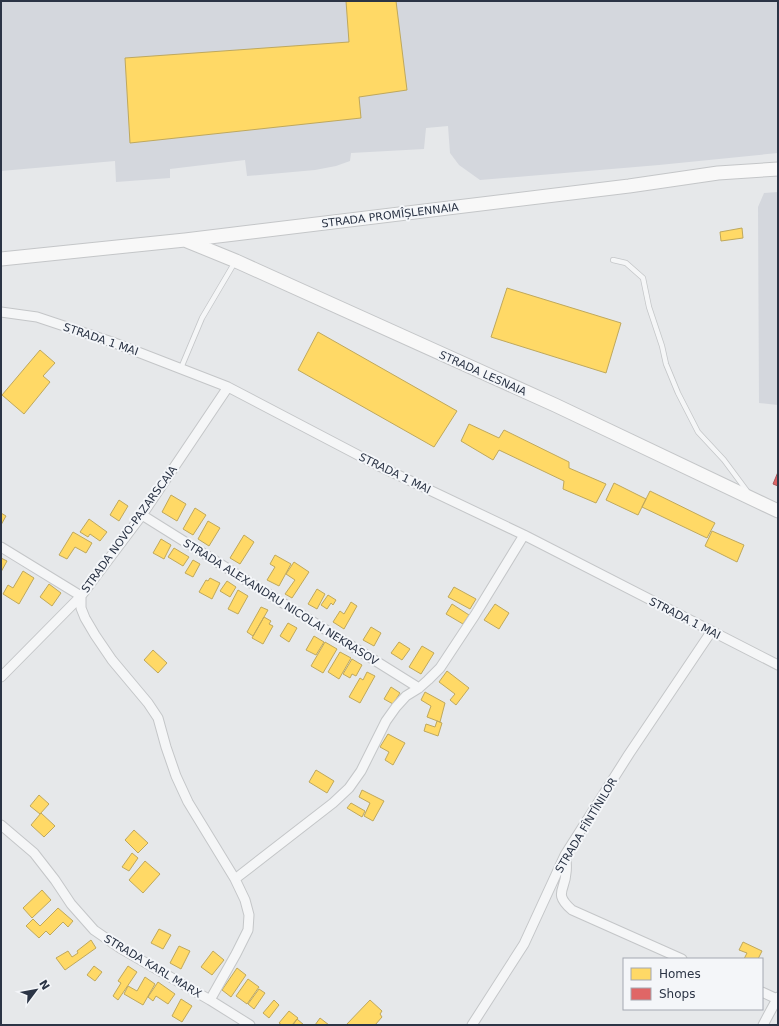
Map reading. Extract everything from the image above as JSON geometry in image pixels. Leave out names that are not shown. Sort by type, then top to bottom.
[{"type":"street","name":"STRADA PROMÎȘLENNAIA","points":[[1,259],[185,240],[621,187],[718,173],[778,169]]},
{"type":"street","name":"STRADA LESNAIA","points":[[185,240],[236,261],[554,405],[778,511]]},
{"type":"street","name":"STRADA 1 MAI","points":[[1,312],[37,317],[112,342],[228,387],[377,465],[524,535],[778,665]]},
{"type":"street","name":"STRADA NOVO-PAZARSCAIA","points":[[1,677],[81,596],[142,515],[228,387]]},
{"type":"street","name":"STRADA ALEXANDRU NICOLAI NEKRASOV","points":[[142,515],[419,688]]},
{"type":"street","points":[[234,879],[333,803],[349,788],[361,771],[386,721],[406,696],[419,688],[440,668],[475,615],[524,535]]},
{"type":"street","points":[[1,547],[81,596],[81,608],[95,635],[112,660],[148,703],[158,718],[173,768],[188,802],[245,900],[249,915],[248,930],[210,1000]]},
{"type":"street","name":"STRADA FÎNTÎNILOR","points":[[472,1025],[524,944],[565,856],[629,754],[711,632]]},
{"type":"street","name":"STRADA KARL MARX","points":[[1,825],[34,853],[71,904],[94,930],[120,948],[250,1025]]},
{"type":"street","points":[[565,856],[566,874],[561,897],[564,903],[572,910],[680,958]]},
{"type":"street","points":[[763,992],[777,998],[763,1025]]},
{"type":"lane","points":[[613,260],[626,263],[643,278],[666,364],[678,393],[698,432],[724,460],[753,499]]},
{"type":"lane","points":[[181,368],[202,318],[236,261]]},
{"type":"shaded area","points":[[1,1],[778,1],[778,153],[659,165],[480,180],[459,165],[450,153],[448,126],[426,128],[424,149],[351,153],[350,161],[336,166],[315,170],[247,176],[245,160],[170,169],[170,178],[116,182],[115,161],[1,171]]},
{"type":"shaded area","points":[[778,192],[778,405],[759,403],[758,207],[764,193]]},
{"type":"building: Homes","points":[[346,1],[396,1],[407,90],[359,97],[361,118],[130,143],[125,58],[349,42]]},
{"type":"building: Homes","points":[[742,228],[743,238],[721,241],[720,232]]},
{"type":"building: Homes","points":[[507,288],[621,323],[606,373],[491,337]]},
{"type":"building: Homes","points":[[318,332],[457,411],[434,447],[298,370]]},
{"type":"building: Homes","points":[[40,350],[55,363],[43,376],[50,382],[24,414],[2,395]]},
{"type":"building: Homes","points":[[469,424],[499,438],[504,430],[569,462],[569,468],[606,484],[596,503],[563,489],[564,481],[499,450],[493,460],[461,441]]},
{"type":"building: Homes","points":[[614,483],[646,499],[638,515],[606,500]]},
{"type":"building: Homes","points":[[650,491],[715,523],[707,538],[642,507]]},
{"type":"building: Homes","points":[[171,495],[186,504],[177,521],[162,512]]},
{"type":"building: Homes","points":[[119,500],[128,506],[119,521],[110,515]]},
{"type":"building: Homes","points":[[195,508],[206,515],[193,535],[183,529]]},
{"type":"building: Homes","points":[[1,513],[6,516],[1,525]]},
{"type":"building: Homes","points":[[89,519],[107,532],[100,541],[90,534],[88,537],[80,532]]},
{"type":"building: Homes","points":[[208,521],[220,528],[209,546],[198,539]]},
{"type":"building: Homes","points":[[712,531],[744,545],[737,562],[705,546]]},
{"type":"building: Homes","points":[[73,532],[92,543],[86,553],[75,547],[67,559],[59,555]]},
{"type":"building: Homes","points":[[244,535],[254,542],[240,564],[230,558]]},
{"type":"building: Homes","points":[[161,539],[171,545],[164,559],[153,553]]},
{"type":"building: Homes","points":[[174,548],[189,557],[183,566],[168,557]]},
{"type":"building: Homes","points":[[275,555],[291,564],[279,586],[267,580],[275,567],[270,564]]},
{"type":"building: Homes","points":[[1,558],[7,561],[1,572]]},
{"type":"building: Homes","points":[[193,560],[200,564],[193,577],[185,573]]},
{"type":"building: Homes","points":[[294,562],[309,572],[292,598],[285,594],[295,580],[286,574]]},
{"type":"building: Homes","points":[[23,571],[34,578],[19,604],[3,594],[8,585],[13,588]]},
{"type":"building: Homes","points":[[210,578],[220,583],[212,599],[199,592],[206,580],[208,581]]},
{"type":"building: Homes","points":[[227,581],[236,587],[230,597],[220,591]]},
{"type":"building: Homes","points":[[49,584],[61,593],[52,606],[40,597]]},
{"type":"building: Homes","points":[[454,587],[476,599],[470,609],[448,597]]},
{"type":"building: Homes","points":[[317,589],[325,594],[317,609],[308,604]]},
{"type":"building: Homes","points":[[238,590],[248,596],[238,614],[228,609]]},
{"type":"building: Homes","points":[[328,595],[336,600],[333,605],[331,603],[327,609],[321,605]]},
{"type":"building: Homes","points":[[351,602],[357,606],[344,629],[333,622],[340,611],[344,614]]},
{"type":"building: Homes","points":[[452,604],[469,615],[463,624],[446,614]]},
{"type":"building: Homes","points":[[495,604],[509,613],[499,629],[484,620]]},
{"type":"building: Homes","points":[[261,607],[268,610],[253,636],[247,632]]},
{"type":"building: Homes","points":[[264,617],[271,621],[269,624],[273,626],[263,644],[252,638]]},
{"type":"building: Homes","points":[[288,623],[297,628],[289,642],[280,636]]},
{"type":"building: Homes","points":[[371,627],[381,633],[374,646],[363,640]]},
{"type":"building: Homes","points":[[314,636],[324,642],[316,655],[306,650]]},
{"type":"building: Homes","points":[[325,642],[337,649],[323,673],[311,666]]},
{"type":"building: Homes","points":[[399,642],[410,649],[402,660],[391,653]]},
{"type":"building: Homes","points":[[422,646],[434,653],[421,674],[409,667]]},
{"type":"building: Homes","points":[[153,650],[167,663],[158,673],[144,660]]},
{"type":"building: Homes","points":[[340,652],[351,658],[339,679],[328,672]]},
{"type":"building: Homes","points":[[352,659],[362,665],[356,676],[352,674],[350,678],[343,674]]},
{"type":"building: Homes","points":[[447,671],[469,688],[456,705],[450,700],[455,694],[439,682]]},
{"type":"building: Homes","points":[[367,672],[375,676],[360,703],[349,697],[360,678],[363,680]]},
{"type":"building: Homes","points":[[391,687],[400,693],[393,704],[384,699]]},
{"type":"building: Homes","points":[[425,692],[445,703],[440,722],[427,717],[431,706],[421,700]]},
{"type":"building: Homes","points":[[437,721],[442,723],[438,736],[424,731],[426,724],[435,727]]},
{"type":"building: Homes","points":[[388,734],[405,743],[393,765],[385,760],[389,752],[380,747]]},
{"type":"building: Homes","points":[[316,770],[334,781],[327,793],[309,782]]},
{"type":"building: Homes","points":[[362,790],[384,801],[373,821],[364,816],[370,803],[359,797]]},
{"type":"building: Homes","points":[[39,795],[49,804],[40,814],[30,806]]},
{"type":"building: Homes","points":[[351,803],[365,811],[362,817],[347,808]]},
{"type":"building: Homes","points":[[41,813],[55,826],[44,837],[31,825]]},
{"type":"building: Homes","points":[[134,830],[148,843],[138,853],[125,840]]},
{"type":"building: Homes","points":[[132,853],[138,858],[129,871],[122,867]]},
{"type":"building: Homes","points":[[145,861],[160,874],[143,893],[129,880]]},
{"type":"building: Homes","points":[[42,890],[51,900],[32,918],[23,908]]},
{"type":"building: Homes","points":[[58,908],[73,921],[68,927],[63,922],[50,935],[46,931],[39,938],[26,926],[33,919],[40,926]]},
{"type":"building: Homes","points":[[159,929],[171,935],[163,949],[151,943]]},
{"type":"building: Homes","points":[[91,940],[96,948],[65,970],[56,958],[68,951],[72,957]]},
{"type":"building: Homes","points":[[743,942],[762,951],[758,958],[744,958],[747,953],[739,950]]},
{"type":"building: Homes","points":[[179,946],[190,951],[181,969],[170,963]]},
{"type":"building: Homes","points":[[213,951],[224,960],[212,975],[201,967]]},
{"type":"building: Homes","points":[[94,966],[102,972],[95,981],[87,975]]},
{"type":"building: Homes","points":[[128,966],[137,972],[118,1000],[113,996],[121,983],[118,981]]},
{"type":"building: Homes","points":[[237,968],[246,975],[231,997],[222,990]]},
{"type":"building: Homes","points":[[145,977],[155,984],[143,1005],[124,994],[128,986],[137,991]]},
{"type":"building: Homes","points":[[248,979],[259,987],[247,1004],[236,996]]},
{"type":"building: Homes","points":[[158,982],[175,994],[168,1004],[156,996],[153,1001],[148,997]]},
{"type":"building: Homes","points":[[259,989],[265,993],[254,1009],[248,1004]]},
{"type":"building: Homes","points":[[181,999],[192,1006],[182,1022],[172,1016]]},
{"type":"building: Homes","points":[[274,1000],[279,1005],[269,1018],[263,1013]]},
{"type":"building: Homes","points":[[370,1000],[382,1011],[380,1014],[382,1017],[375,1025],[346,1025]]},
{"type":"building: Homes","points":[[289,1011],[298,1018],[292,1025],[282,1025],[279,1023]]},
{"type":"building: Homes","points":[[320,1018],[329,1025],[315,1025]]},
{"type":"building: Homes","points":[[297,1019],[304,1025],[293,1025]]},
{"type":"building: Shops","points":[[778,472],[778,486],[773,484]]}]
